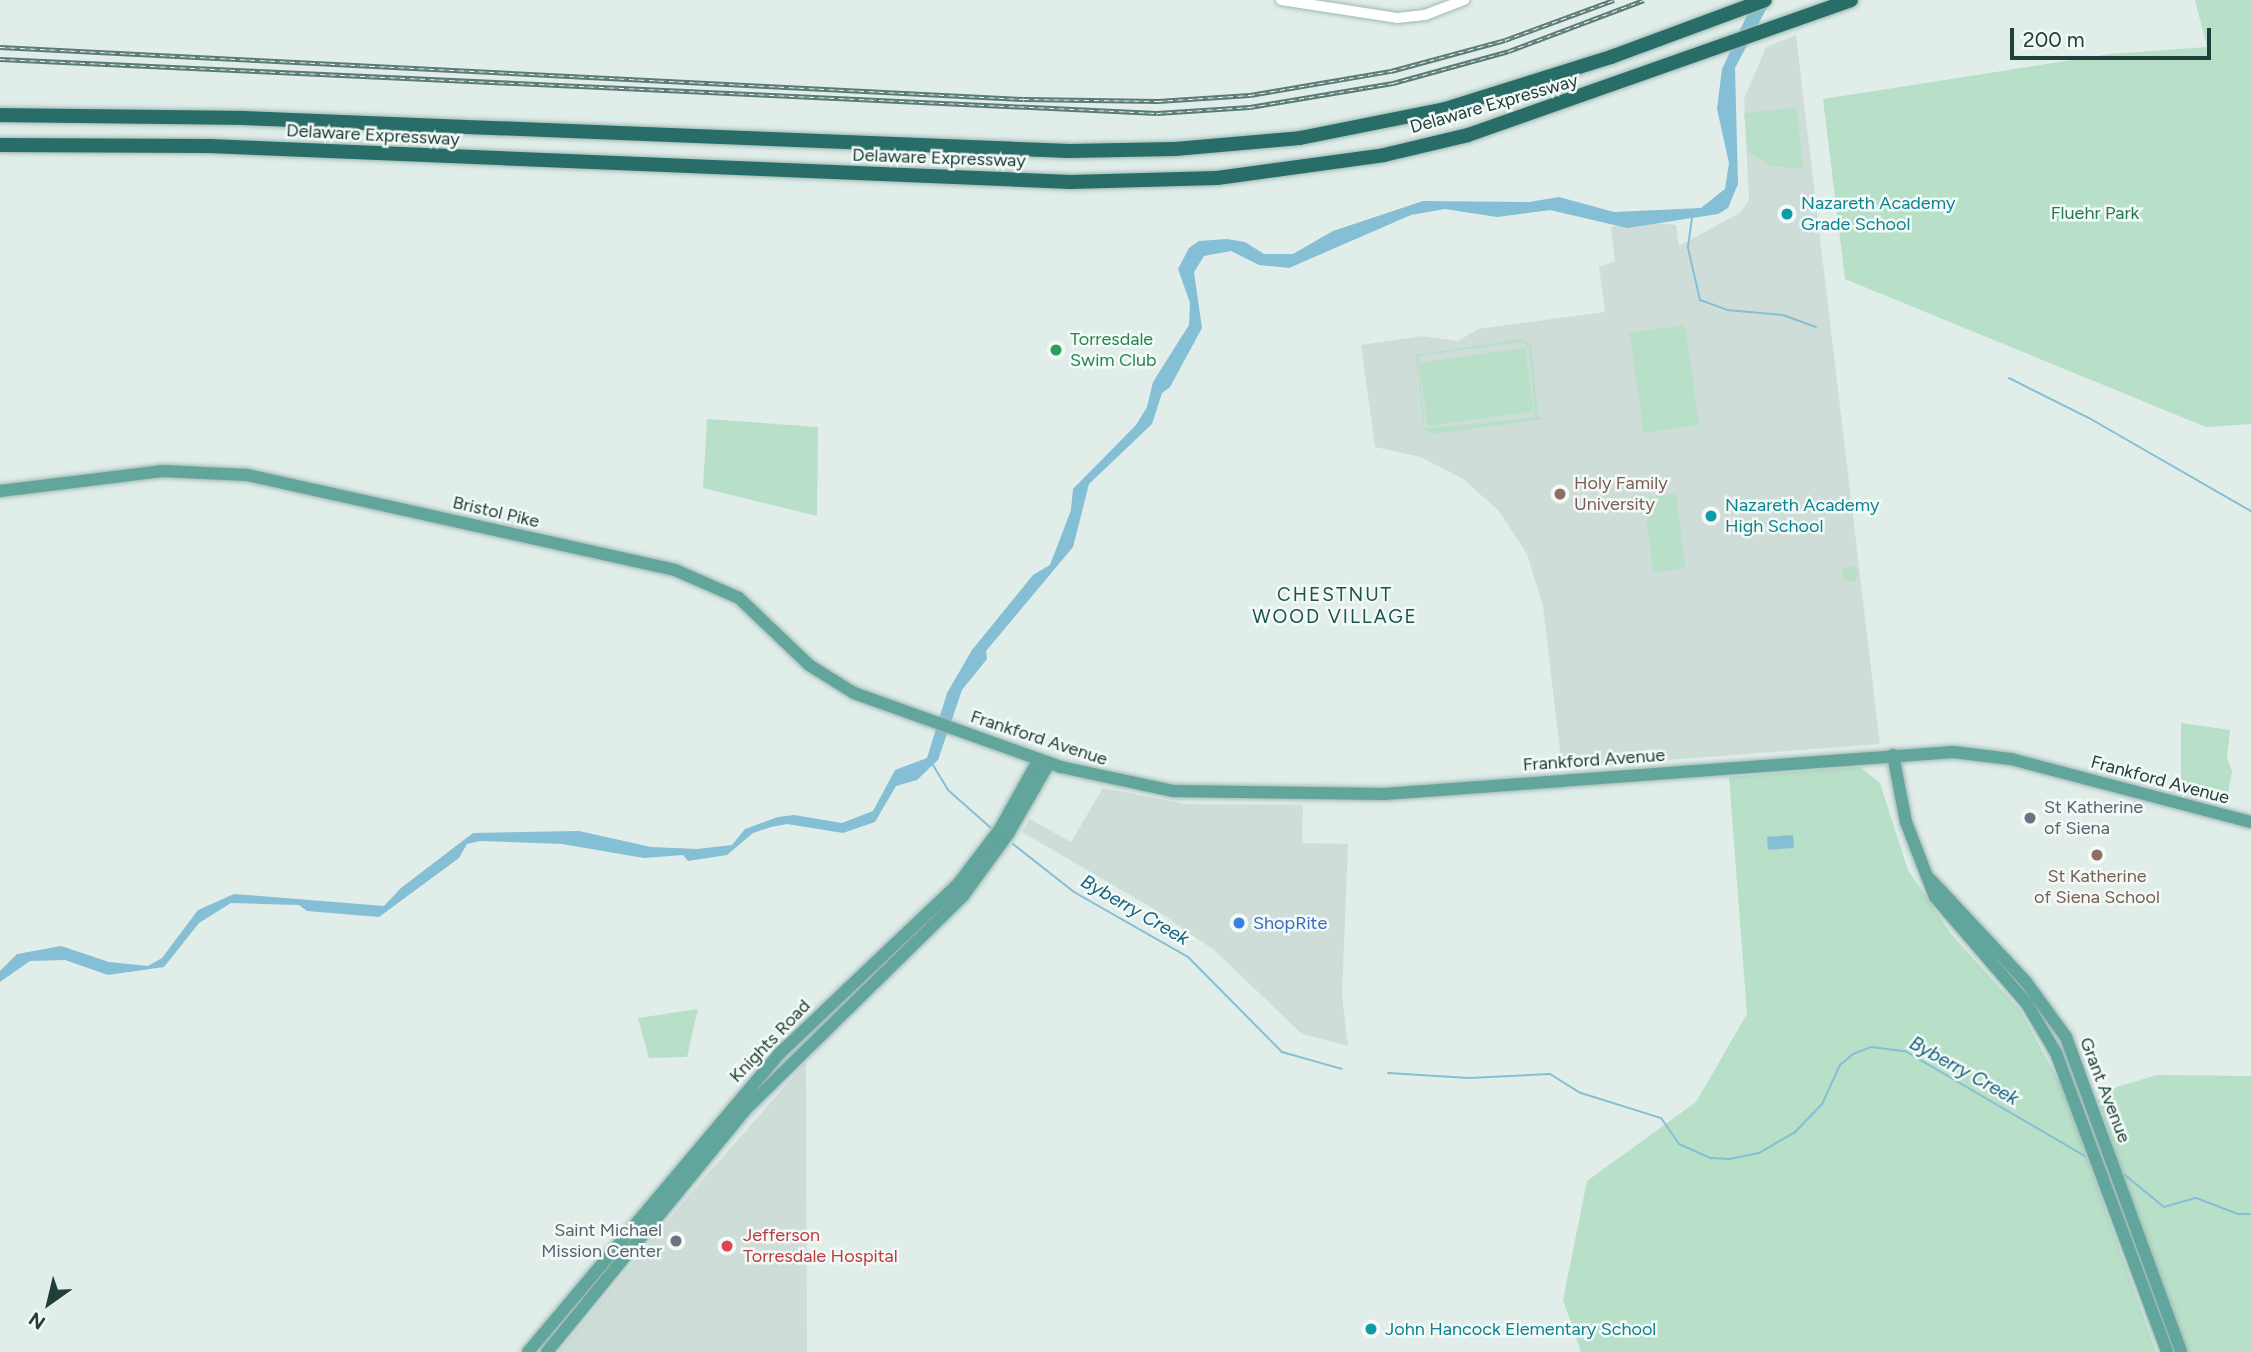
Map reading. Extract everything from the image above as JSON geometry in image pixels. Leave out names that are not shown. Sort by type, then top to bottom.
[{"type":"highway","name":"Delaware Expressway","points":[[0,115],[243,118],[1118,152],[1257,143],[1367,127],[1481,99],[1611,57],[1765,0]]},
{"type":"highway","name":"Delaware Expressway","points":[[0,145],[209,146],[1146,182],[1278,172],[1384,155],[1504,125],[1851,0]]},
{"type":"main road","points":[[1281,0],[1397,18],[1425,15],[1464,0]]},
{"type":"main road","name":"Bristol Pike","points":[[0,491],[162,471],[247,475],[666,568],[710,582],[746,602],[802,658],[836,684],[940,724]]},
{"type":"main road","name":"Frankford Avenue","points":[[940,724],[1044,761],[1173,792],[1337,794],[1953,752],[2003,757],[2251,822]]},
{"type":"main road","name":"Grant Avenue","points":[[1893,755],[1906,822],[1935,897],[1947,915],[2027,1004],[2052,1044],[2167,1352]]},
{"type":"main road","name":"Knights Road","points":[[528,1352],[780,1053],[959,883],[1000,829],[1044,761]]},
{"type":"main road","name":"Knights Road","points":[[547,1352],[751,1103],[963,896],[1008,834],[1044,761]]},
{"type":"main road","name":"Grant Avenue","points":[[1930,879],[2026,982],[2066,1037],[2181,1352]]},
{"type":"shaded area","name":"Holy Family University","points":[[1796,35],[1880,744],[1562,768],[1543,606],[1527,554],[1499,511],[1463,479],[1421,457],[1375,447],[1361,345],[1422,336],[1458,341],[1478,329],[1605,312],[1599,267],[1615,261],[1611,227],[1647,222],[1676,225],[1679,246],[1741,212],[1749,200],[1744,99],[1766,47]]},
{"type":"shaded area","points":[[1103,788],[1185,804],[1303,805],[1302,843],[1348,844],[1342,996],[1348,1046],[1302,1034],[1214,950],[1159,912],[1022,832],[1030,819],[1071,842]]},
{"type":"shaded area","name":"Jefferson Torresdale Hospital","points":[[806,1062],[807,1352],[559,1352],[685,1200]]},
{"type":"green space","name":"Fluehr Park","points":[[2195,0],[2251,0],[2251,424],[2206,427],[1845,279],[1823,99],[2110,54],[2207,47]]},
{"type":"green space","points":[[1797,108],[1803,169],[1771,166],[1748,152],[1744,113]]},
{"type":"green space","points":[[1685,325],[1699,425],[1644,433],[1630,333]]},
{"type":"green space","points":[[1521,339],[1531,345],[1538,417],[1545,419],[1432,434],[1424,430],[1416,355]],"holes":[[[1521,342],[1529,347],[1535,417],[1425,429],[1418,356]]]},
{"type":"green space","points":[[1525,348],[1534,411],[1428,426],[1419,363]]},
{"type":"green space","points":[[707,419],[818,427],[817,516],[703,488]]},
{"type":"green space","points":[[1676,494],[1685,568],[1653,572],[1644,498]]},
{"type":"green space","points":[[1850,566],[1856,568],[1856,580],[1850,582],[1844,580],[1842,574],[1844,568]]},
{"type":"green space","points":[[2181,723],[2230,730],[2227,758],[2232,771],[2226,805],[2181,793]]},
{"type":"green space","points":[[1860,767],[1880,783],[1908,870],[1951,934],[2020,1010],[2062,1087],[2156,1352],[1581,1352],[1563,1300],[1587,1181],[1696,1102],[1747,1014],[1729,777]]},
{"type":"green space","points":[[698,1009],[687,1057],[649,1058],[638,1018]]},
{"type":"green space","points":[[2157,1075],[2251,1076],[2251,1352],[2187,1352],[2113,1147],[2098,1101],[2103,1091]]},
{"type":"water","points":[[1754,0],[1771,0],[1735,68],[1738,184],[1728,208],[1718,214],[1627,228],[1550,210],[1497,217],[1445,209],[1411,215],[1289,268],[1259,265],[1231,251],[1204,256],[1194,272],[1202,328],[1170,387],[1162,393],[1152,424],[1089,484],[1073,547],[986,651],[987,659],[962,690],[938,760],[917,780],[896,786],[875,822],[843,833],[787,824],[771,827],[753,833],[727,855],[688,861],[683,855],[644,858],[562,844],[480,841],[467,844],[459,858],[379,917],[307,911],[299,905],[231,903],[199,923],[164,967],[108,975],[65,960],[30,961],[0,982],[0,971],[17,954],[61,946],[109,962],[148,966],[162,958],[198,910],[234,894],[384,906],[401,888],[473,833],[579,831],[651,847],[697,849],[732,845],[745,829],[778,817],[794,815],[842,823],[873,811],[895,770],[927,758],[947,693],[972,650],[1033,575],[1050,565],[1071,510],[1073,489],[1136,425],[1147,407],[1153,382],[1189,325],[1190,303],[1178,269],[1189,248],[1199,241],[1227,239],[1245,242],[1264,254],[1293,254],[1333,231],[1423,201],[1529,202],[1559,197],[1614,212],[1701,208],[1725,189],[1729,163],[1717,109],[1722,69]]},
{"type":"water","points":[[1793,835],[1794,848],[1768,850],[1767,837]]},
{"type":"waterway","points":[[1692,218],[1688,248],[1700,300],[1727,310],[1783,315],[1816,327]]},
{"type":"waterway","points":[[2009,378],[2089,418],[2251,511]]},
{"type":"waterway","name":"Byberry Creek","points":[[933,765],[948,790],[991,828]]},
{"type":"waterway","name":"Byberry Creek","points":[[1013,844],[1074,892],[1188,957],[1282,1052],[1342,1069]]},
{"type":"waterway","name":"Byberry Creek","points":[[1388,1073],[1469,1078],[1550,1074],[1581,1093],[1661,1118],[1679,1144],[1711,1158],[1730,1159],[1759,1153],[1795,1132],[1822,1104],[1840,1065],[1853,1054],[1871,1047],[1905,1051],[2085,1156]]},
{"type":"waterway","name":"Byberry Creek","points":[[2125,1175],[2164,1207],[2196,1198],[2238,1214],[2251,1214]]},
{"type":"railway","points":[[0,47],[1024,99],[1158,101],[1250,95],[1391,71],[1505,40],[1614,0]]},
{"type":"railway","points":[[0,59],[1157,113],[1250,107],[1393,83],[1509,51],[1644,0]]},
{"type":"place","name":"Nazareth Academy Grade School","points":[[1787,214]]},
{"type":"place","name":"Torresdale Swim Club","points":[[1056,350]]},
{"type":"place","name":"Holy Family University","points":[[1560,494]]},
{"type":"place","name":"Nazareth Academy High School","points":[[1711,516]]},
{"type":"place","name":"St Katherine of Siena","points":[[2030,818]]},
{"type":"place","name":"St Katherine of Siena School","points":[[2097,855]]},
{"type":"place","name":"ShopRite","points":[[1239,923]]},
{"type":"place","name":"Saint Michael Mission Center","points":[[676,1241]]},
{"type":"place","name":"Jefferson Torresdale Hospital","points":[[727,1246]]},
{"type":"place","name":"John Hancock Elementary School","points":[[1371,1329]]},
{"type":"district","name":"CHESTNUT WOOD VILLAGE","points":[[1335,606]]}]
